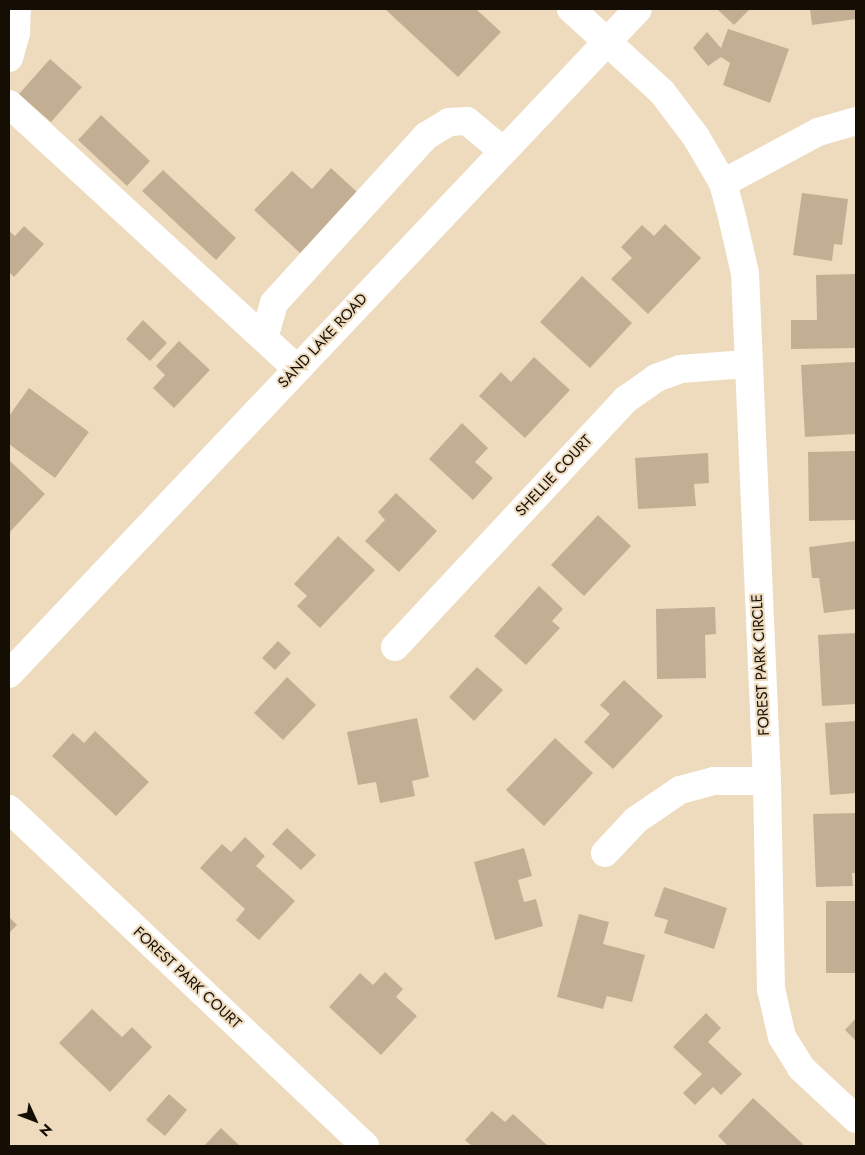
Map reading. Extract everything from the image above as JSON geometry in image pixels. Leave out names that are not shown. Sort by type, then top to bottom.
[{"type":"street","points":[[9,58],[16,33],[18,9]]},
{"type":"street","name":"FOREST PARK CIRCLE","points":[[571,9],[662,92],[696,137],[722,183],[745,273],[746,364],[766,781],[771,989],[782,1037],[801,1068],[856,1119]]},
{"type":"street","name":"SAND LAKE ROAD","points":[[9,674],[638,9]]},
{"type":"street","points":[[9,104],[297,369]]},
{"type":"street","points":[[264,338],[274,303],[426,136],[449,122],[467,121],[503,151]]},
{"type":"street","points":[[722,183],[818,132],[856,122]]},
{"type":"street","name":"SHELLIE COURT","points":[[395,647],[625,400],[656,378],[681,369],[746,364]]},
{"type":"street","points":[[605,853],[636,820],[680,790],[714,781],[766,781]]},
{"type":"street","name":"FOREST PARK COURT","points":[[9,809],[365,1146]]},
{"type":"building","points":[[385,9],[476,9],[501,32],[458,77]]},
{"type":"building","points":[[717,9],[750,9],[734,25]]},
{"type":"building","points":[[810,9],[856,9],[856,19],[812,25]]},
{"type":"building","points":[[728,29],[789,49],[770,103],[723,85],[730,63],[721,57],[708,66],[693,48],[707,32],[721,48]]},
{"type":"building","points":[[50,59],[82,87],[51,122],[19,94]]},
{"type":"building","points":[[101,115],[150,161],[127,186],[78,140]]},
{"type":"building","points":[[331,168],[357,192],[300,253],[254,210],[292,171],[312,189]]},
{"type":"building","points":[[163,170],[236,238],[216,260],[142,191]]},
{"type":"building","points":[[802,193],[848,199],[842,245],[834,244],[832,261],[793,255]]},
{"type":"building","points":[[665,224],[701,258],[648,314],[611,279],[632,258],[621,247],[642,225],[654,236]]},
{"type":"building","points":[[24,226],[44,244],[14,277],[9,272],[9,231],[15,236]]},
{"type":"building","points":[[856,274],[856,348],[791,349],[791,320],[817,320],[816,275]]},
{"type":"building","points":[[582,276],[632,323],[590,368],[540,322]]},
{"type":"building","points":[[143,320],[167,343],[150,361],[126,339]]},
{"type":"building","points":[[179,341],[210,370],[174,408],[153,388],[165,375],[156,366]]},
{"type":"building","points":[[534,357],[570,390],[525,438],[479,396],[501,372],[511,382]]},
{"type":"building","points":[[856,362],[856,434],[805,437],[801,365]]},
{"type":"building","points":[[29,388],[89,432],[55,478],[9,444],[9,416]]},
{"type":"building","points":[[462,423],[488,448],[475,462],[493,478],[473,500],[429,459]]},
{"type":"building","points":[[856,451],[856,520],[809,521],[808,452]]},
{"type":"building","points":[[708,453],[709,483],[694,484],[696,506],[638,509],[635,458]]},
{"type":"building","points":[[9,460],[45,494],[9,533]]},
{"type":"building","points":[[396,493],[437,531],[399,572],[365,541],[385,520],[378,512]]},
{"type":"building","points":[[598,515],[631,546],[584,596],[551,565]]},
{"type":"building","points":[[338,536],[375,570],[320,628],[297,606],[307,596],[294,584]]},
{"type":"building","points":[[856,541],[856,609],[824,613],[819,578],[812,578],[809,547]]},
{"type":"building","points":[[539,586],[563,609],[552,621],[560,628],[526,665],[494,636]]},
{"type":"building","points":[[715,607],[716,634],[705,635],[706,678],[657,679],[656,609]]},
{"type":"building","points":[[856,633],[856,704],[822,706],[818,635]]},
{"type":"building","points":[[278,641],[291,653],[275,670],[262,658]]},
{"type":"building","points":[[477,667],[503,690],[474,721],[449,697]]},
{"type":"building","points":[[287,677],[316,705],[283,740],[254,713]]},
{"type":"building","points":[[624,680],[663,716],[613,769],[584,742],[610,714],[600,705]]},
{"type":"building","points":[[417,718],[429,777],[412,781],[415,796],[380,803],[376,782],[358,785],[347,732]]},
{"type":"building","points":[[856,721],[856,793],[830,795],[825,723]]},
{"type":"building","points":[[95,731],[149,782],[116,816],[52,756],[73,733],[84,743]]},
{"type":"building","points":[[555,738],[593,773],[544,826],[506,790]]},
{"type":"building","points":[[856,813],[856,873],[852,873],[853,886],[816,887],[813,814]]},
{"type":"building","points":[[287,828],[316,855],[301,870],[272,844]]},
{"type":"building","points":[[245,837],[265,856],[256,866],[295,901],[259,940],[236,920],[245,909],[200,868],[222,844],[231,852]]},
{"type":"building","points":[[524,848],[532,876],[518,880],[524,902],[536,899],[543,926],[495,940],[474,862]]},
{"type":"building","points":[[664,887],[727,908],[714,949],[664,933],[668,920],[654,916]]},
{"type":"building","points":[[826,901],[856,901],[856,973],[826,973]]},
{"type":"building","points":[[579,914],[609,922],[603,944],[645,955],[632,1002],[607,996],[603,1009],[557,997]]},
{"type":"building","points":[[9,917],[17,925],[9,933]]},
{"type":"building","points":[[385,972],[403,989],[396,997],[417,1016],[381,1055],[329,1007],[360,973],[373,985]]},
{"type":"building","points":[[92,1009],[122,1037],[132,1027],[152,1047],[110,1092],[59,1043]]},
{"type":"building","points":[[706,1013],[721,1028],[708,1042],[742,1074],[721,1095],[713,1087],[695,1105],[683,1093],[702,1074],[673,1047]]},
{"type":"building","points":[[856,1018],[856,1041],[845,1030]]},
{"type":"building","points":[[169,1094],[187,1110],[165,1136],[146,1120]]},
{"type":"building","points":[[753,1098],[805,1146],[728,1146],[718,1136]]},
{"type":"building","points":[[492,1111],[505,1122],[513,1114],[548,1146],[472,1146],[465,1140]]},
{"type":"building","points":[[221,1128],[240,1146],[204,1146]]}]
